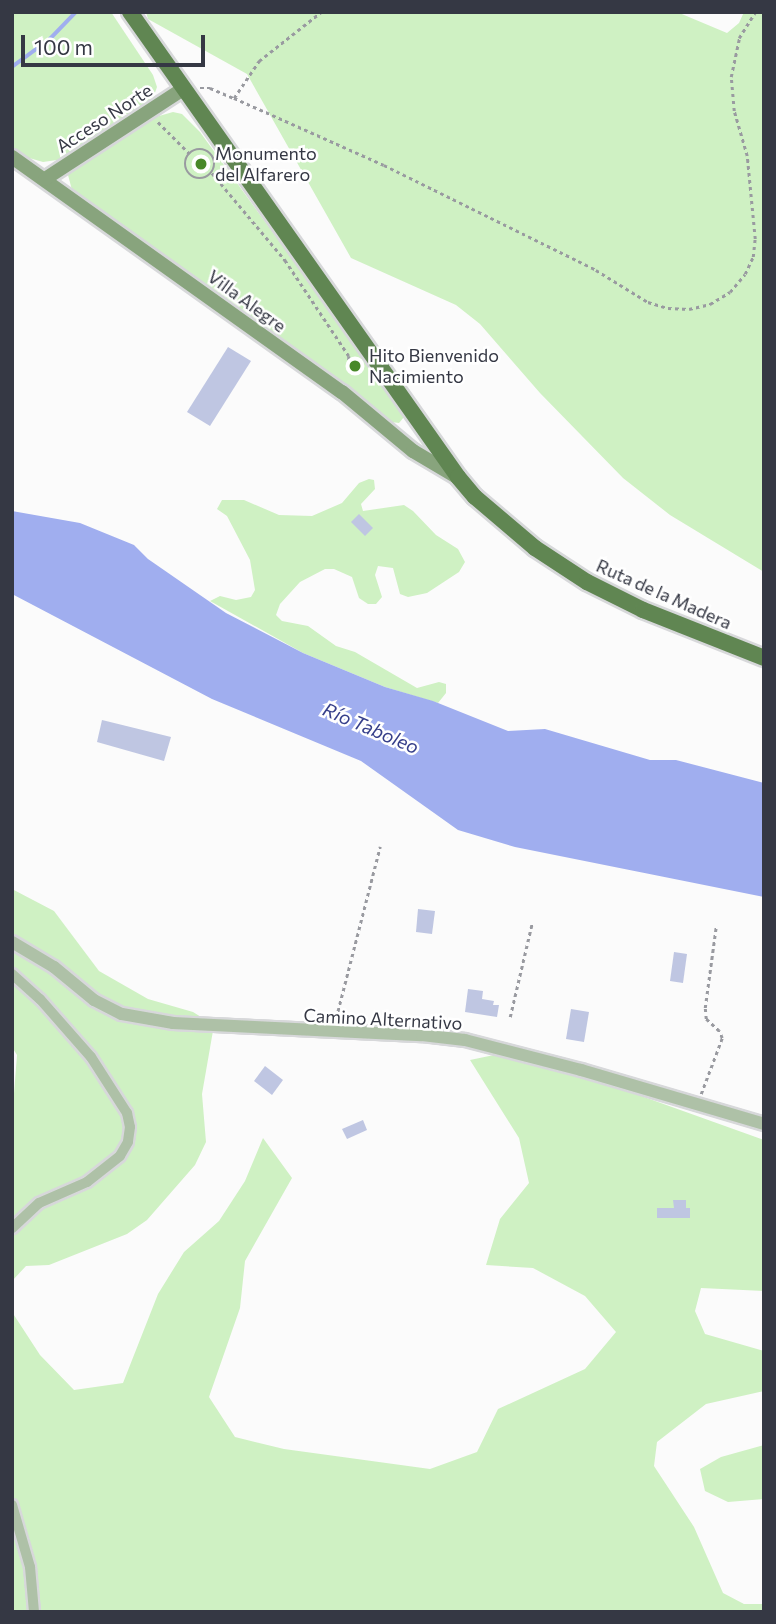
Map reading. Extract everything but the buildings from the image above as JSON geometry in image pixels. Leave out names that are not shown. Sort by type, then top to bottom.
[{"type":"highway","name":"Ruta de la Madera","points":[[130,12],[457,477],[514,532],[587,582],[643,610],[764,658]]},
{"type":"main road","name":"Acceso Norte","points":[[45,179],[183,89]]},
{"type":"main road","name":"Villa Alegre","points":[[12,157],[342,392],[413,451],[457,477]]},
{"type":"street","name":"Camino Alternativo","points":[[12,942],[54,967],[94,1000],[122,1014],[173,1023],[422,1035],[465,1040],[532,1056],[764,1124]]},
{"type":"street","points":[[12,974],[40,999],[91,1057],[127,1113],[130,1127],[128,1142],[120,1156],[87,1182],[39,1203],[12,1228]]},
{"type":"street","points":[[12,1505],[30,1567],[34,1612]]},
{"type":"path","points":[[234,98],[259,61],[321,12]]},
{"type":"path","points":[[183,89],[210,88],[234,98],[384,165],[596,270],[648,302],[678,310],[699,307],[720,299],[738,284],[750,266],[754,248],[747,156],[734,111],[731,76],[739,38],[755,12]]},
{"type":"path","points":[[148,112],[190,154]]},
{"type":"path","points":[[201,149],[211,153],[215,162],[212,173],[201,179],[192,176],[186,164],[190,154],[201,149]]},
{"type":"path","points":[[212,173],[285,260],[349,356],[349,370]]},
{"type":"path","points":[[334,1032],[380,847]]},
{"type":"path","points":[[510,1017],[532,923]]},
{"type":"path","points":[[696,1104],[722,1038],[717,1028],[706,1020],[705,1009],[716,927]]},
{"type":"green space","points":[[12,12],[111,12],[153,75],[157,87],[152,101],[64,159],[43,162],[12,153]]},
{"type":"green space","points":[[146,12],[677,12],[727,33],[739,23],[744,12],[764,12],[764,572],[670,515],[623,478],[540,393],[480,324],[456,305],[351,258],[247,74],[148,19]]},
{"type":"green space","points":[[173,112],[182,114],[200,132],[401,409],[404,417],[399,423],[391,422],[72,190],[68,175],[73,167],[152,118]]},
{"type":"green space","points":[[374,480],[375,489],[361,504],[363,511],[404,505],[436,535],[458,549],[465,562],[459,572],[427,593],[408,597],[400,594],[393,568],[378,566],[375,575],[382,597],[376,604],[368,604],[359,598],[352,577],[334,569],[325,569],[300,582],[280,604],[276,615],[282,621],[308,626],[336,646],[355,652],[417,688],[439,682],[446,684],[446,693],[438,703],[385,687],[303,653],[210,601],[220,596],[236,600],[251,597],[255,590],[250,560],[227,516],[217,509],[222,500],[244,500],[279,515],[312,516],[342,503],[359,483]]},
{"type":"green space","points":[[12,889],[54,911],[99,971],[148,999],[193,1012],[214,1025],[202,1094],[206,1142],[195,1165],[147,1220],[127,1234],[49,1265],[26,1266],[12,1281],[12,1119],[17,1055],[12,1047]]},
{"type":"green space","points":[[494,1055],[591,1078],[764,1140],[764,1291],[701,1288],[695,1311],[705,1334],[764,1351],[764,1391],[706,1404],[657,1442],[654,1466],[694,1527],[723,1593],[744,1604],[764,1604],[764,1612],[12,1612],[12,1312],[40,1355],[74,1390],[123,1383],[158,1294],[184,1252],[219,1221],[245,1181],[263,1138],[292,1178],[245,1261],[240,1308],[209,1397],[235,1437],[284,1449],[430,1469],[477,1452],[498,1409],[585,1369],[616,1332],[585,1296],[533,1268],[486,1265],[500,1219],[529,1183],[519,1138],[470,1060]]},
{"type":"green space","points":[[764,1445],[764,1499],[728,1502],[705,1491],[700,1469],[721,1457]]},
{"type":"water","name":"Río Taboleo","points":[[12,511],[80,523],[134,545],[148,559],[226,613],[303,653],[385,687],[433,701],[508,731],[545,729],[650,760],[676,760],[764,783],[764,897],[515,847],[458,830],[361,761],[212,699],[12,594]]},
{"type":"waterway","points":[[12,67],[50,39],[76,12]]},
{"type":"place","name":"Monumento del Alfarero","points":[[201,164]]},
{"type":"place","name":"Hito Bienvenido Nacimiento","points":[[355,366]]}]
